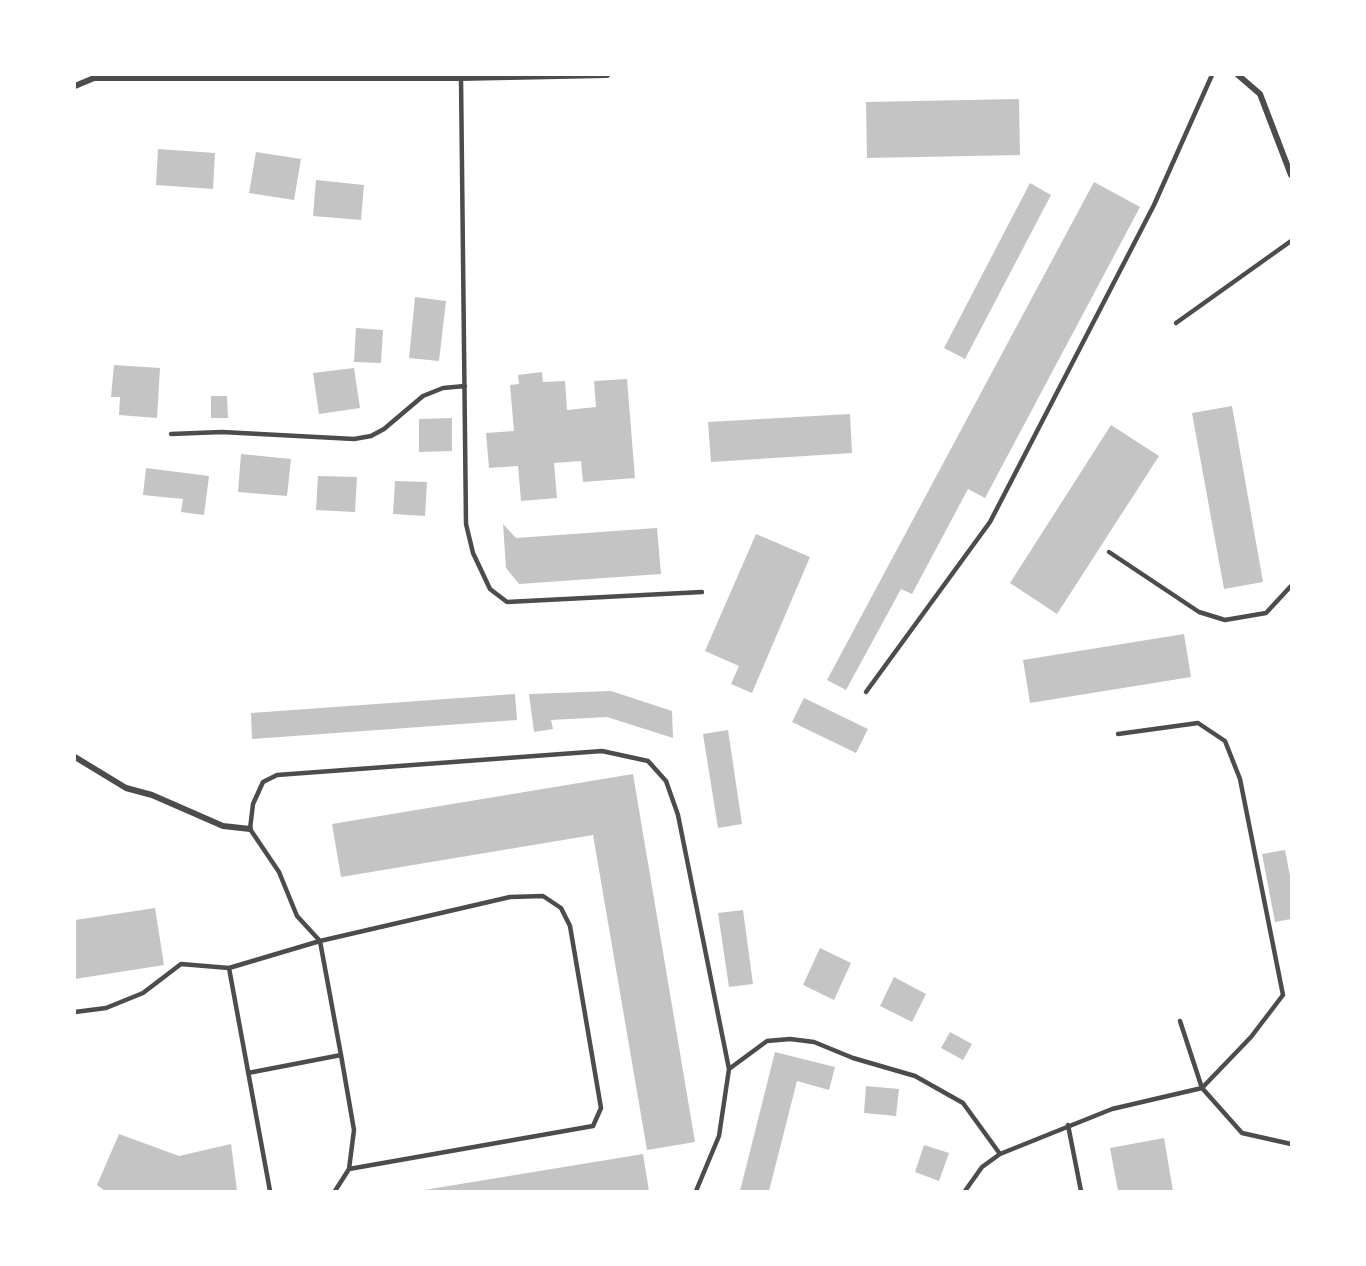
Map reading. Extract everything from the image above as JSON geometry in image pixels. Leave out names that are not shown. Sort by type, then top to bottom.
[{"type":"street","points":[[75,86],[94,76],[461,78],[607,75]]},
{"type":"street","points":[[1238,75],[1260,94],[1291,175]]},
{"type":"street","points":[[75,758],[126,788],[152,795],[223,826],[250,830]]},
{"type":"lane","points":[[866,692],[990,522],[1154,205],[1212,75]]},
{"type":"lane","points":[[461,78],[466,524],[473,554],[490,589],[507,602],[702,592]]},
{"type":"lane","points":[[1176,323],[1291,241]]},
{"type":"lane","points":[[171,434],[222,432],[363,438],[384,429],[423,396],[443,388],[465,386]]},
{"type":"lane","points":[[1109,552],[1198,612],[1225,620],[1266,613],[1291,586]]},
{"type":"lane","points":[[965,1191],[982,1167],[1000,1154],[1112,1109],[1202,1088],[1251,1037],[1283,995],[1240,779],[1225,741],[1197,723],[1118,734]]},
{"type":"lane","points":[[335,1191],[349,1169],[354,1130],[341,1055],[320,941],[297,916],[279,872],[250,830],[253,804],[263,782],[277,774],[602,751],[648,760],[666,781],[678,815],[729,1069],[719,1136],[696,1191]]},
{"type":"lane","points":[[75,1012],[106,1008],[143,993],[181,964],[229,968],[320,941],[510,897],[543,896],[561,908],[570,926],[601,1108],[593,1126],[349,1169]]},
{"type":"lane","points":[[229,968],[270,1191]]},
{"type":"lane","points":[[1180,1021],[1202,1088],[1242,1133],[1291,1144]]},
{"type":"lane","points":[[729,1069],[767,1041],[790,1039],[814,1042],[853,1058],[915,1076],[963,1103],[1000,1154]]},
{"type":"lane","points":[[248,1073],[341,1055]]},
{"type":"lane","points":[[1068,1125],[1081,1191]]},
{"type":"building","points":[[1019,99],[1020,155],[867,158],[866,102]]},
{"type":"building","points":[[158,149],[215,153],[213,189],[156,185]]},
{"type":"building","points":[[256,152],[301,159],[294,200],[249,193]]},
{"type":"building","points":[[316,180],[364,185],[361,220],[313,216]]},
{"type":"building","points":[[1094,182],[1140,207],[985,498],[968,489],[912,594],[901,589],[846,690],[827,680]]},
{"type":"building","points":[[1030,183],[1051,195],[965,359],[944,348]]},
{"type":"building","points":[[415,297],[446,301],[439,361],[409,358]]},
{"type":"building","points":[[356,328],[383,330],[381,363],[354,362]]},
{"type":"building","points":[[114,365],[160,368],[157,418],[119,415],[120,397],[111,397]]},
{"type":"building","points":[[354,368],[360,408],[319,414],[313,373]]},
{"type":"building","points":[[542,372],[543,382],[565,381],[567,410],[596,407],[594,381],[627,379],[635,478],[583,482],[581,461],[554,463],[557,498],[521,501],[518,466],[489,468],[486,433],[514,431],[510,385],[519,384],[518,375]]},
{"type":"building","points":[[211,396],[227,396],[228,418],[211,418]]},
{"type":"building","points":[[1232,406],[1263,582],[1224,589],[1192,413]]},
{"type":"building","points":[[850,414],[852,453],[711,462],[708,422]]},
{"type":"building","points":[[452,418],[452,451],[419,452],[419,419]]},
{"type":"building","points":[[1111,425],[1159,456],[1057,614],[1010,583]]},
{"type":"building","points":[[241,454],[291,459],[287,496],[238,492]]},
{"type":"building","points":[[146,468],[209,476],[204,515],[181,512],[183,499],[143,495]]},
{"type":"building","points":[[318,476],[357,477],[355,512],[316,510]]},
{"type":"building","points":[[395,481],[427,482],[425,516],[393,514]]},
{"type":"building","points":[[503,524],[516,538],[657,528],[661,574],[519,584],[506,568]]},
{"type":"building","points":[[756,534],[810,557],[752,693],[731,684],[739,666],[705,651]]},
{"type":"building","points":[[1184,634],[1191,677],[1030,703],[1023,660]]},
{"type":"building","points":[[611,691],[672,711],[673,738],[607,717],[551,720],[553,729],[534,732],[529,694]]},
{"type":"building","points":[[515,694],[517,720],[252,739],[251,713]]},
{"type":"building","points":[[804,698],[868,729],[856,753],[792,722]]},
{"type":"building","points":[[728,730],[742,824],[718,828],[703,734]]},
{"type":"building","points":[[633,774],[695,1142],[647,1150],[593,835],[341,877],[332,824]]},
{"type":"building","points":[[1285,850],[1291,881],[1291,919],[1275,922],[1262,854]]},
{"type":"building","points":[[155,908],[164,965],[75,979],[75,920]]},
{"type":"building","points":[[743,910],[753,984],[729,987],[718,913]]},
{"type":"building","points":[[820,948],[851,963],[834,1000],[803,985]]},
{"type":"building","points":[[894,977],[926,994],[912,1022],[880,1006]]},
{"type":"building","points":[[950,1032],[972,1044],[963,1060],[941,1048]]},
{"type":"building","points":[[775,1052],[835,1067],[829,1090],[797,1081],[769,1191],[740,1191]]},
{"type":"building","points":[[866,1086],[899,1089],[896,1116],[864,1113]]},
{"type":"building","points":[[119,1134],[179,1156],[231,1144],[237,1191],[105,1191],[97,1185]]},
{"type":"building","points":[[1164,1138],[1173,1191],[1118,1191],[1110,1148]]},
{"type":"building","points":[[924,1145],[949,1153],[939,1181],[915,1172]]},
{"type":"building","points":[[643,1154],[649,1191],[424,1191],[424,1190]]}]
